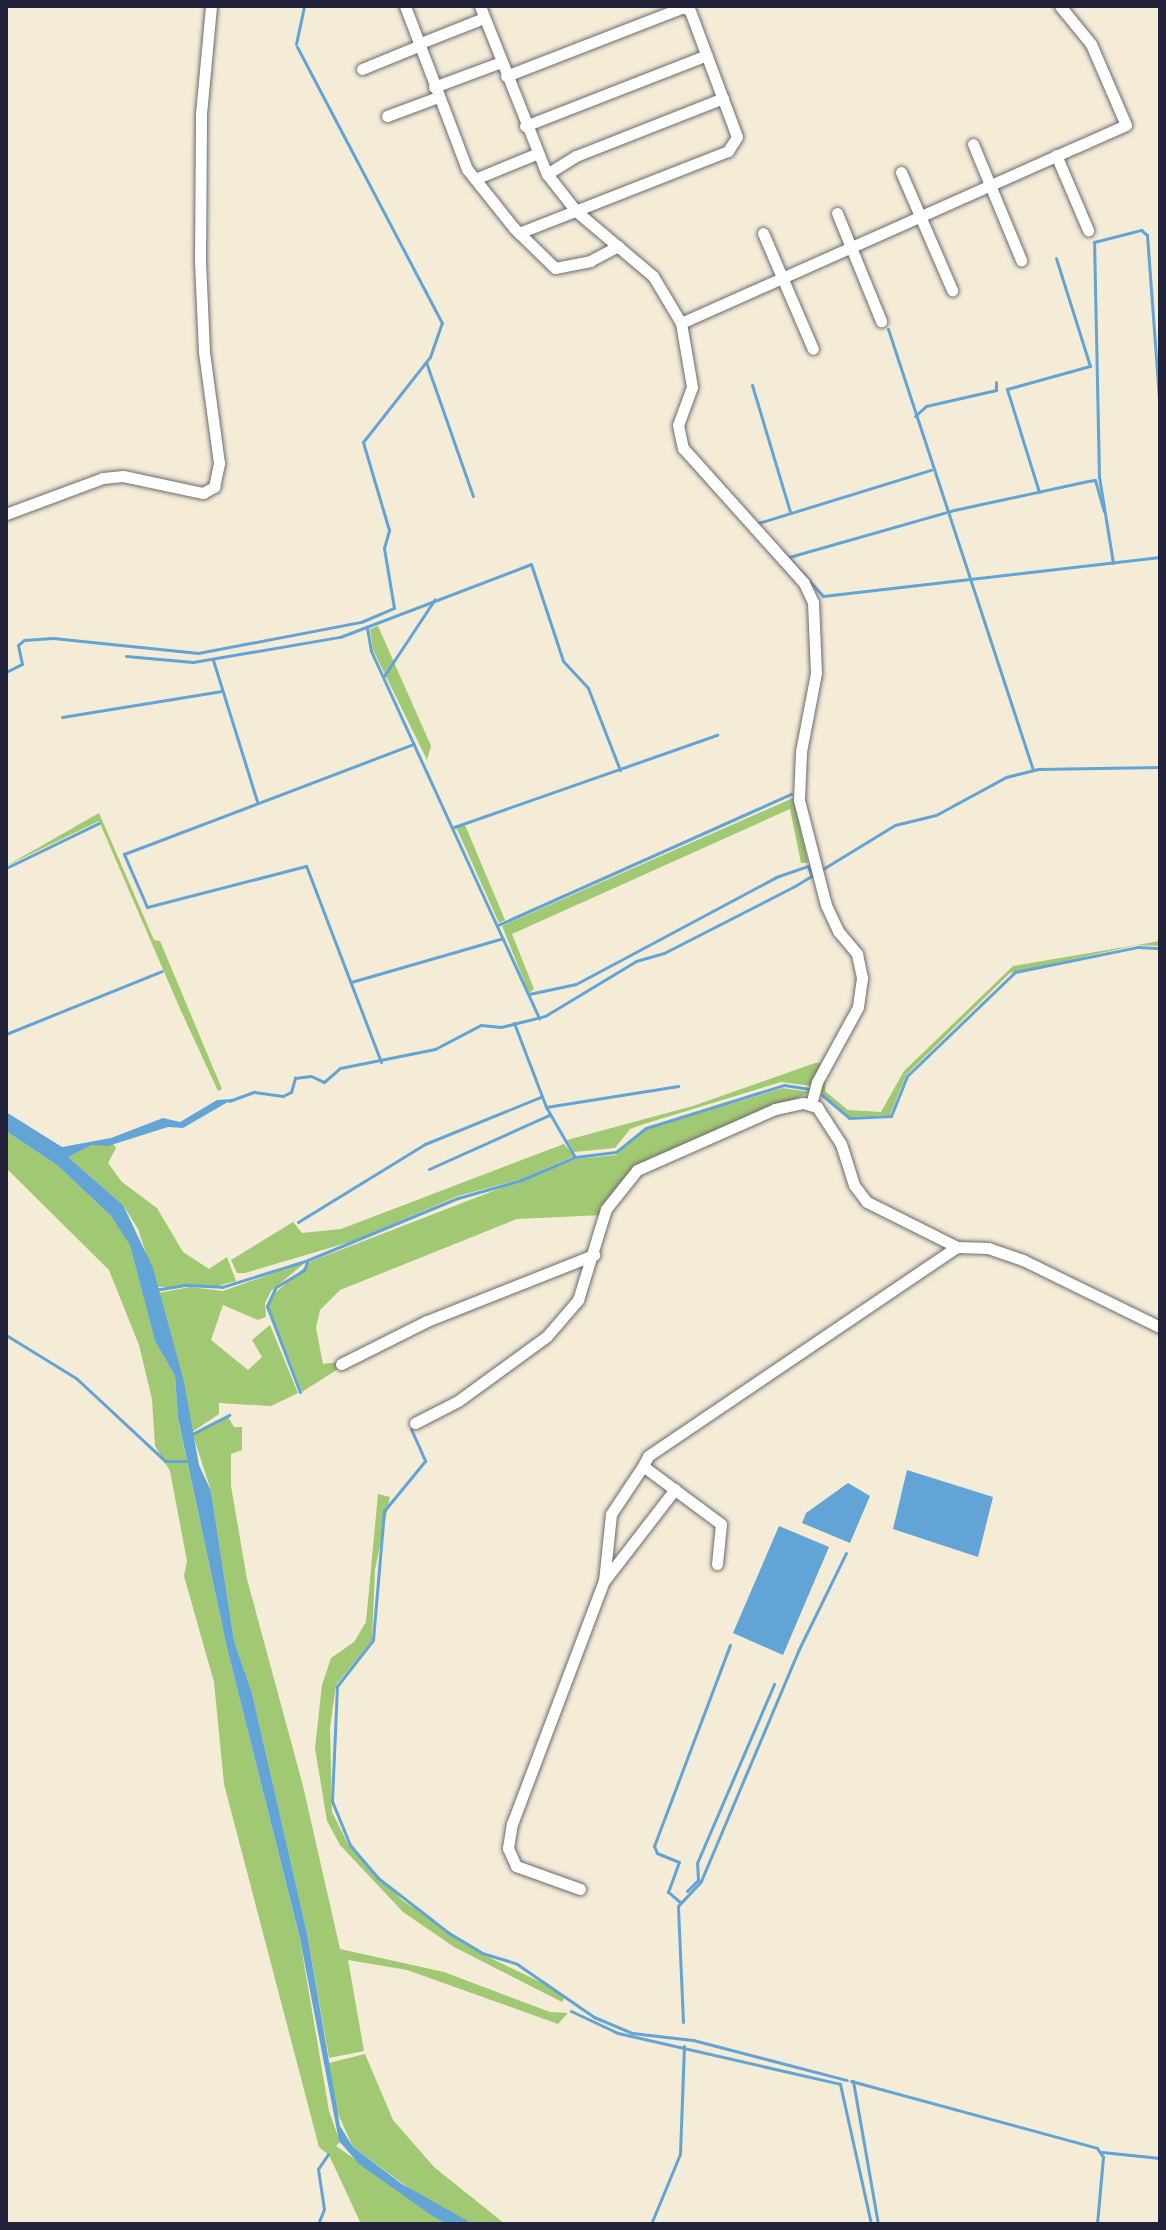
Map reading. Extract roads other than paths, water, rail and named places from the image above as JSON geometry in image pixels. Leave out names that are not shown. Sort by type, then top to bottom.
[{"type":"street","points":[[6,514],[103,478],[123,476],[203,493],[214,487],[219,463],[204,352],[200,262],[201,114],[211,6]]},
{"type":"street","points":[[405,6],[436,92],[475,179],[519,233],[555,268],[590,261],[618,246]]},
{"type":"street","points":[[681,323],[1126,125],[1091,44],[1060,6]]},
{"type":"street","points":[[506,76],[682,7],[690,11],[737,137],[728,151],[519,233]]},
{"type":"street","points":[[362,69],[482,12],[536,154],[547,174],[576,211],[653,276],[681,323],[692,387],[678,425],[683,448],[804,583],[813,602],[816,673],[797,783],[817,872],[834,924],[861,963],[862,990],[811,1104]]},
{"type":"street","points":[[525,126],[707,55]]},
{"type":"street","points":[[387,116],[501,62]]},
{"type":"street","points":[[547,174],[576,156],[723,98]]},
{"type":"street","points":[[973,144],[1021,260]]},
{"type":"street","points":[[475,179],[536,154]]},
{"type":"street","points":[[1056,155],[1088,230]]},
{"type":"street","points":[[901,172],[952,290]]},
{"type":"street","points":[[837,213],[881,321]]},
{"type":"street","points":[[763,233],[813,349]]},
{"type":"street","points":[[811,1104],[836,1134],[854,1185],[867,1202],[957,1247],[988,1248],[1023,1260],[1160,1327]]},
{"type":"street","points":[[415,1423],[458,1401],[547,1336],[578,1300],[606,1209],[637,1170],[775,1109],[811,1104]]},
{"type":"street","points":[[580,1889],[516,1866],[508,1848],[518,1806],[604,1581],[611,1514],[652,1451],[957,1247]]},
{"type":"street","points":[[341,1364],[427,1321],[594,1255]]},
{"type":"street","points":[[643,1466],[721,1524],[717,1564]]},
{"type":"street","points":[[604,1581],[675,1489]]},
{"type":"water","points":[[233,1099],[183,1128],[168,1127],[108,1146],[92,1145],[68,1157],[123,1205],[153,1268],[184,1382],[199,1465],[211,1491],[234,1641],[252,1693],[307,1933],[340,2126],[353,2147],[402,2184],[473,2224],[448,2224],[434,2217],[359,2164],[339,2141],[300,1939],[227,1648],[178,1418],[175,1376],[155,1341],[130,1245],[111,1216],[57,1165],[6,1131],[6,1112],[62,1147],[111,1138],[163,1118],[180,1122],[217,1100]]},
{"type":"water","points":[[907,1470],[993,1497],[978,1557],[893,1529]]},
{"type":"water","points":[[848,1483],[870,1496],[850,1543],[802,1523],[806,1513]]},
{"type":"water","points":[[779,1526],[829,1547],[783,1655],[733,1633]]},
{"type":"waterway","points":[[296,44],[304,6]]},
{"type":"waterway","points":[[6,672],[22,664],[18,645],[24,640],[53,638],[198,653],[361,622],[394,608],[384,548],[389,530],[363,442],[430,357],[442,323],[297,47]]},
{"type":"waterway","points":[[1113,563],[1099,477],[1094,242],[1141,230],[1147,235],[1160,411]]},
{"type":"waterway","points":[[1039,492],[1007,389],[1090,366],[1056,258]]},
{"type":"waterway","points":[[888,329],[1033,769]]},
{"type":"waterway","points":[[426,362],[473,496]]},
{"type":"waterway","points":[[915,416],[926,406],[996,390],[996,382]]},
{"type":"waterway","points":[[752,385],[790,512]]},
{"type":"waterway","points":[[755,524],[931,470]]},
{"type":"waterway","points":[[789,557],[954,510],[1088,481],[1095,480],[1104,511]]},
{"type":"waterway","points":[[782,551],[823,596],[1160,557]]},
{"type":"waterway","points":[[126,656],[193,662],[340,637],[531,564],[563,661],[588,688],[620,770]]},
{"type":"waterway","points":[[384,676],[435,599]]},
{"type":"waterway","points":[[367,628],[371,651],[539,1018]]},
{"type":"waterway","points":[[6,649],[6,660]]},
{"type":"waterway","points":[[213,660],[257,801]]},
{"type":"waterway","points":[[62,717],[222,691]]},
{"type":"waterway","points":[[454,827],[717,735]]},
{"type":"waterway","points":[[381,1062],[306,866],[147,907],[124,854],[414,744]]},
{"type":"waterway","points":[[229,1101],[254,1092],[283,1096],[291,1092],[295,1078],[311,1076],[324,1082],[340,1068],[435,1049],[481,1025],[501,1027],[545,1016],[636,961],[664,953],[795,886],[895,825],[936,815],[1006,777],[1038,769],[1160,767]]},
{"type":"waterway","points":[[498,925],[791,794]]},
{"type":"waterway","points":[[6,868],[99,823]]},
{"type":"waterway","points":[[529,994],[576,984],[776,877],[808,866],[811,874]]},
{"type":"waterway","points":[[351,982],[503,938]]},
{"type":"waterway","points":[[822,1095],[849,1118],[891,1116],[907,1076],[1015,972],[1138,947],[1160,948]]},
{"type":"waterway","points":[[6,1034],[162,971]]},
{"type":"waterway","points":[[514,1023],[546,1107],[575,1157]]},
{"type":"waterway","points":[[154,1290],[187,1285],[222,1287],[308,1260],[458,1198],[521,1180],[575,1157],[616,1152],[646,1128],[784,1085],[810,1089]]},
{"type":"waterway","points":[[546,1107],[678,1086]]},
{"type":"waterway","points":[[298,1222],[425,1144],[541,1097]]},
{"type":"waterway","points":[[429,1169],[549,1115]]},
{"type":"waterway","points":[[300,1392],[267,1306],[276,1287],[304,1270],[308,1260]]},
{"type":"waterway","points":[[6,1335],[76,1378],[165,1461],[190,1461]]},
{"type":"waterway","points":[[192,1434],[229,1415]]},
{"type":"waterway","points":[[411,1429],[425,1461],[384,1511],[373,1640],[337,1686],[332,1801],[350,1845],[378,1878],[449,1933],[482,1953],[517,1964],[594,2017],[632,2033],[693,2040],[847,2080]]},
{"type":"waterway","points":[[683,2022],[678,1906],[701,1881],[798,1651],[846,1553]]},
{"type":"waterway","points":[[680,1902],[668,1892],[679,1862],[657,1853],[654,1846],[730,1645]]},
{"type":"waterway","points":[[687,1891],[698,1880],[697,1863],[774,1684]]},
{"type":"waterway","points":[[571,2011],[618,2033],[840,2084],[871,2224]]},
{"type":"waterway","points":[[651,2224],[680,2154],[684,2046]]},
{"type":"waterway","points":[[851,2081],[1097,2148],[1103,2157],[1097,2224]]},
{"type":"waterway","points":[[853,2081],[878,2224]]},
{"type":"waterway","points":[[1102,2152],[1160,2158]]},
{"type":"waterway","points":[[318,2224],[324,2209],[318,2169],[328,2154]]}]
